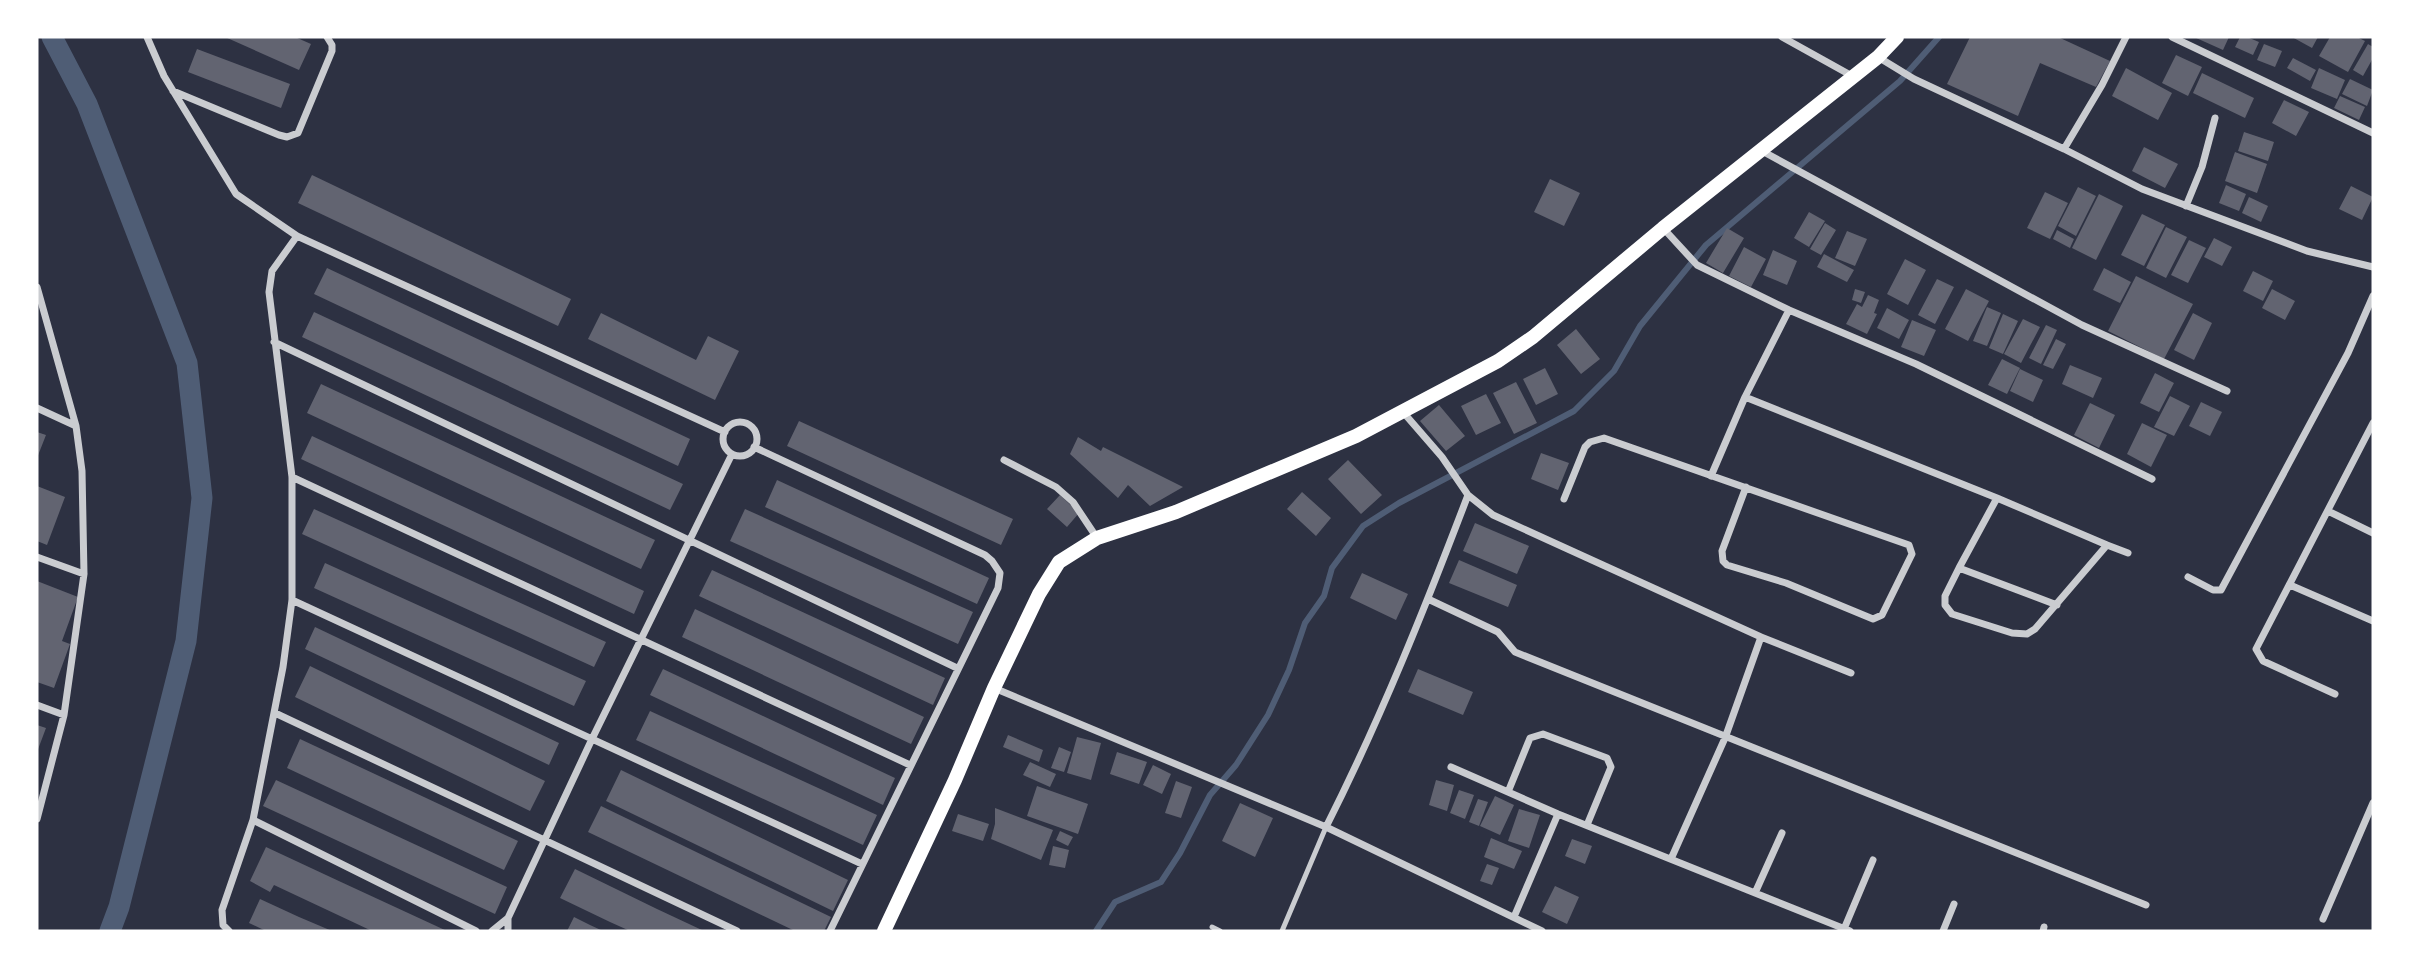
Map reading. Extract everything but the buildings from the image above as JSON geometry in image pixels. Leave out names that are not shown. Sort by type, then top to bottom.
[{"type":"main road","points":[[884,931],[1039,594],[1054,569],[1072,552],[1097,538],[1175,512],[1356,436],[1498,361],[1533,337],[1663,228],[1854,77],[1884,61],[1897,37]]},
{"type":"street","points":[[147,37],[164,76],[236,194],[297,236],[725,432]]},
{"type":"street","points":[[173,90],[279,135],[294,136],[298,134],[332,51],[327,37]]},
{"type":"street","points":[[1782,37],[1854,77]]},
{"type":"street","points":[[2064,149],[2126,37]]},
{"type":"street","points":[[2172,37],[2373,132]]},
{"type":"street","points":[[1884,61],[1914,79],[2064,149],[2142,189],[2307,251],[2373,267]]},
{"type":"street","points":[[2186,206],[2202,167],[2215,118]]},
{"type":"street","points":[[1761,150],[2082,325],[2227,391]]},
{"type":"street","points":[[1663,228],[1697,265],[1789,310],[1916,364],[2152,480]]},
{"type":"street","points":[[229,931],[223,925],[222,911],[253,820],[275,713],[292,600],[292,477],[274,342],[270,279],[272,271],[297,236]]},
{"type":"street","points":[[37,287],[76,426],[82,471],[84,574],[64,715],[37,819]]},
{"type":"street","points":[[2188,577],[2213,590],[2221,590],[2348,354],[2371,307],[2373,296]]},
{"type":"street","points":[[1711,476],[1745,397],[1789,310]]},
{"type":"street","points":[[274,342],[957,668]]},
{"type":"street","points":[[1745,397],[2128,553]]},
{"type":"street","points":[[37,408],[76,426]]},
{"type":"street","points":[[1403,412],[1442,457],[1468,495],[1493,515],[1761,637],[1851,673]]},
{"type":"street","points":[[734,423],[747,424],[756,434],[754,447],[747,454],[732,454],[724,445],[725,432],[734,423]]},
{"type":"street","points":[[2335,694],[2263,661],[2256,649],[2370,435],[2373,423]]},
{"type":"street","points":[[1564,499],[1585,447],[1590,442],[1604,438],[1746,487],[1909,545],[1912,554],[1882,615],[1873,620],[1786,583],[1727,565],[1723,561],[1722,551],[1746,487]]},
{"type":"street","points":[[754,447],[992,561],[1000,573],[998,588],[830,931]]},
{"type":"street","points":[[508,931],[508,918],[544,840],[732,454]]},
{"type":"street","points":[[1004,460],[1056,487],[1073,502],[1097,538]]},
{"type":"street","points":[[292,477],[910,765]]},
{"type":"street","points":[[1326,827],[1366,747],[1468,495]]},
{"type":"street","points":[[1997,498],[1945,596],[1945,604],[1952,614],[2012,633],[2027,634],[2035,629],[2107,545]]},
{"type":"street","points":[[2328,511],[2373,533]]},
{"type":"street","points":[[37,557],[84,574]]},
{"type":"street","points":[[1959,568],[2057,604]]},
{"type":"street","points":[[2290,584],[2373,621]]},
{"type":"street","points":[[1428,599],[1498,632],[1515,652],[2146,905]]},
{"type":"street","points":[[292,600],[862,864]]},
{"type":"street","points":[[1671,859],[1725,738],[1761,637]]},
{"type":"street","points":[[994,688],[1205,774],[1326,827],[1542,931]]},
{"type":"street","points":[[37,705],[64,715]]},
{"type":"street","points":[[275,713],[737,931]]},
{"type":"street","points":[[1508,792],[1530,738],[1535,735],[1543,734],[1607,758],[1611,767],[1587,825]]},
{"type":"street","points":[[1451,767],[1558,814],[1847,930],[1873,860]]},
{"type":"street","points":[[2323,919],[2373,803]]},
{"type":"street","points":[[1514,917],[1558,814]]},
{"type":"street","points":[[253,820],[476,931]]},
{"type":"street","points":[[1755,893],[1782,832]]},
{"type":"street","points":[[1943,931],[1954,904]]},
{"type":"street","points":[[492,931],[508,918]]},
{"type":"lane","points":[[1282,931],[1326,827]]},
{"type":"lane","points":[[1212,927],[1220,931]]},
{"type":"waterway","points":[[52,37],[87,104],[187,363],[202,498],[186,641],[119,907],[110,931]]},
{"type":"waterway","points":[[1096,931],[1115,902],[1161,882],[1180,853],[1210,795],[1236,765],[1268,715],[1289,670],[1305,623],[1324,596],[1332,568],[1363,526],[1399,503],[1574,411],[1614,371],[1640,326],[1706,245],[1900,81],[1939,37]]}]
